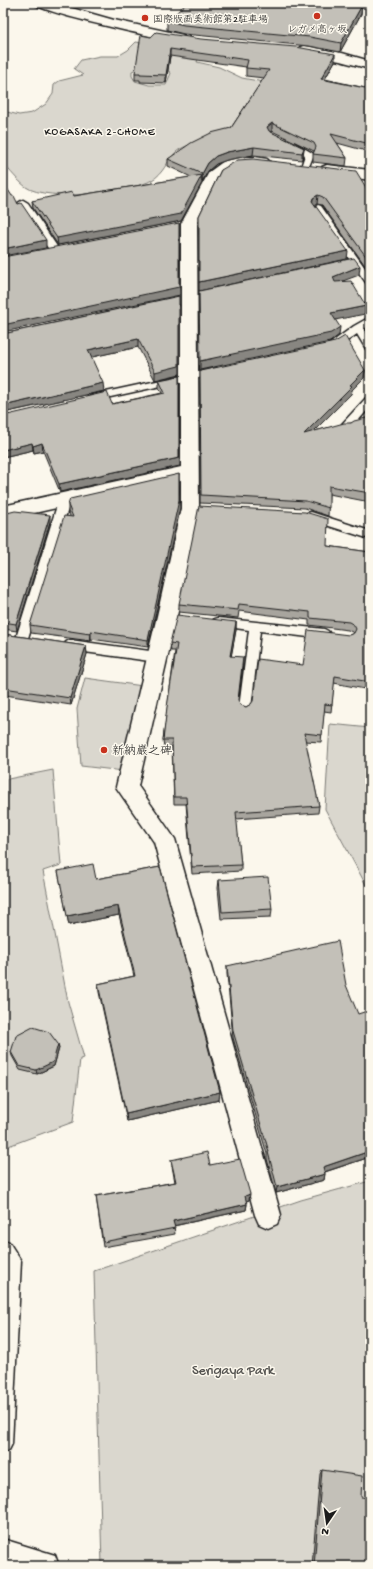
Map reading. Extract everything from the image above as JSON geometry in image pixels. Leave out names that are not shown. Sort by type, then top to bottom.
[{"type":"street","points":[[40,3],[153,34],[200,41]]},
{"type":"street","points":[[289,49],[327,53],[370,65]]},
{"type":"street","points":[[268,1215],[164,839],[127,787],[157,657],[175,617],[194,508],[189,472],[191,376],[190,298],[185,225],[218,170],[240,161],[253,160],[370,175]]},
{"type":"street","points":[[3,513],[189,472]]},
{"type":"street","points":[[3,1554],[44,1566]]},
{"type":"lane","points":[[279,138],[310,154],[290,165]]},
{"type":"lane","points":[[23,203],[55,251]]},
{"type":"lane","points":[[318,208],[352,262],[370,282]]},
{"type":"lane","points":[[319,349],[334,346],[370,320]]},
{"type":"lane","points":[[358,328],[370,347]]},
{"type":"lane","points":[[86,400],[228,368]]},
{"type":"lane","points":[[346,427],[370,400]]},
{"type":"lane","points":[[22,638],[64,499]]},
{"type":"lane","points":[[297,514],[305,514],[370,535]]},
{"type":"lane","points":[[204,620],[332,635]]},
{"type":"lane","points":[[245,708],[255,626]]},
{"type":"lane","points":[[10,636],[37,640]]},
{"type":"lane","points":[[60,643],[157,657]]},
{"type":"lane","points":[[3,1248],[13,1261],[3,1444]]},
{"type":"green space","points":[[136,42],[201,52],[197,62],[219,67],[242,78],[269,83],[242,132],[197,142],[180,149],[172,156],[156,177],[141,185],[108,192],[69,195],[37,192],[26,187],[3,163],[3,107],[7,112],[19,115],[32,113],[46,104],[53,94],[54,85],[59,81],[83,75],[74,69],[81,60],[100,56],[118,56],[128,50]],"holes":[[[139,68],[166,69],[171,73],[166,85],[149,85],[135,81],[132,76],[132,71]]]},
{"type":"green space","points":[[85,678],[143,686],[123,771],[81,766],[77,709]]},
{"type":"green space","points":[[330,724],[370,728],[370,885],[366,885],[325,809]]},
{"type":"green space","points":[[53,770],[61,865],[43,871],[68,1002],[84,1058],[80,1059],[73,1122],[3,1148],[3,780]]},
{"type":"green space","name":"Serigaya Park","points":[[370,1181],[370,1566],[102,1566],[94,1271],[301,1200]]},
{"type":"building","points":[[187,3],[192,5],[194,3],[355,3],[362,5],[341,43],[310,37],[184,25],[167,21]]},
{"type":"building","points":[[156,32],[201,39],[296,47],[335,54],[321,79],[370,89],[370,98],[368,100],[370,101],[370,144],[331,134],[347,158],[313,154],[316,147],[314,143],[272,123],[267,127],[269,131],[304,148],[302,153],[254,147],[227,152],[216,156],[208,163],[202,174],[168,159],[191,143],[211,133],[231,128],[269,70],[246,68],[248,60],[170,49],[166,75],[135,73],[141,35],[151,37]]},
{"type":"building","points":[[253,159],[356,171],[370,194],[370,262],[323,197],[318,195],[313,198],[312,201],[348,251],[199,282],[199,216],[221,170],[238,160]]},
{"type":"building","points":[[202,175],[181,214],[57,238],[32,201],[72,192],[74,196]]},
{"type":"building","points":[[3,182],[12,196],[14,196],[18,204],[21,203],[46,240],[3,249]]},
{"type":"building","points":[[179,223],[179,287],[3,325],[3,257]]},
{"type":"building","points":[[354,258],[360,266],[333,277],[335,282],[351,281],[366,306],[331,313],[340,327],[331,333],[200,361],[199,291]]},
{"type":"building","points":[[179,296],[179,366],[155,372],[138,339],[88,350],[103,383],[3,406],[3,334]]},
{"type":"building","points":[[345,336],[365,370],[350,385],[352,386],[304,434],[370,417],[370,493],[329,486],[329,508],[306,501],[201,495],[200,371],[335,342]]},
{"type":"building","points":[[179,376],[179,458],[59,484],[42,443],[33,446],[32,443],[3,450],[3,416],[107,392],[112,404],[165,393],[159,380]]},
{"type":"building","points":[[179,474],[179,500],[148,640],[91,631],[90,634],[30,625],[64,516],[73,517],[68,505],[70,499]]},
{"type":"building","points":[[199,506],[305,512],[328,519],[327,546],[370,552],[370,682],[335,676],[332,705],[325,704],[322,735],[304,733],[319,806],[236,812],[241,865],[192,867],[186,797],[174,797],[172,740],[163,740],[177,644],[170,643],[177,615],[236,622],[230,656],[243,657],[238,700],[241,705],[246,707],[253,701],[258,659],[303,665],[308,630],[349,635],[354,633],[356,629],[354,625],[349,622],[310,618],[310,612],[239,604],[238,610],[179,604]]},
{"type":"building","points":[[15,511],[50,515],[16,624],[3,622],[3,514]]},
{"type":"building","points":[[3,634],[86,646],[70,698],[4,688],[5,749],[3,749]]},
{"type":"building","points":[[93,864],[96,879],[160,867],[220,1092],[126,1114],[98,984],[135,976],[118,906],[67,916],[58,871]]},
{"type":"building","points":[[268,877],[272,909],[222,912],[219,880]]},
{"type":"building","points":[[338,941],[346,985],[358,1014],[370,1010],[370,1151],[323,1167],[325,1174],[277,1187],[269,1152],[233,1031],[227,966]]},
{"type":"building","points":[[33,1027],[49,1032],[58,1044],[53,1062],[36,1070],[19,1066],[11,1052],[16,1036]]},
{"type":"building","points":[[207,1152],[210,1165],[240,1159],[250,1194],[245,1196],[247,1204],[173,1221],[175,1228],[103,1242],[96,1196],[176,1182],[171,1160]]},
{"type":"building","points":[[322,1470],[362,1476],[361,1497],[370,1498],[370,1566],[314,1566]]},
{"type":"waterway","points":[[363,3],[370,5]]},
{"type":"place","name":"レガメ高ヶ坂","points":[[317,16]]},
{"type":"place","name":"国際版画美術館第2駐車場","points":[[145,18]]},
{"type":"place","name":"新納巌之碑","points":[[104,750]]},
{"type":"district","name":"KOGASAKA 2-CHOME","points":[[100,131]]}]
